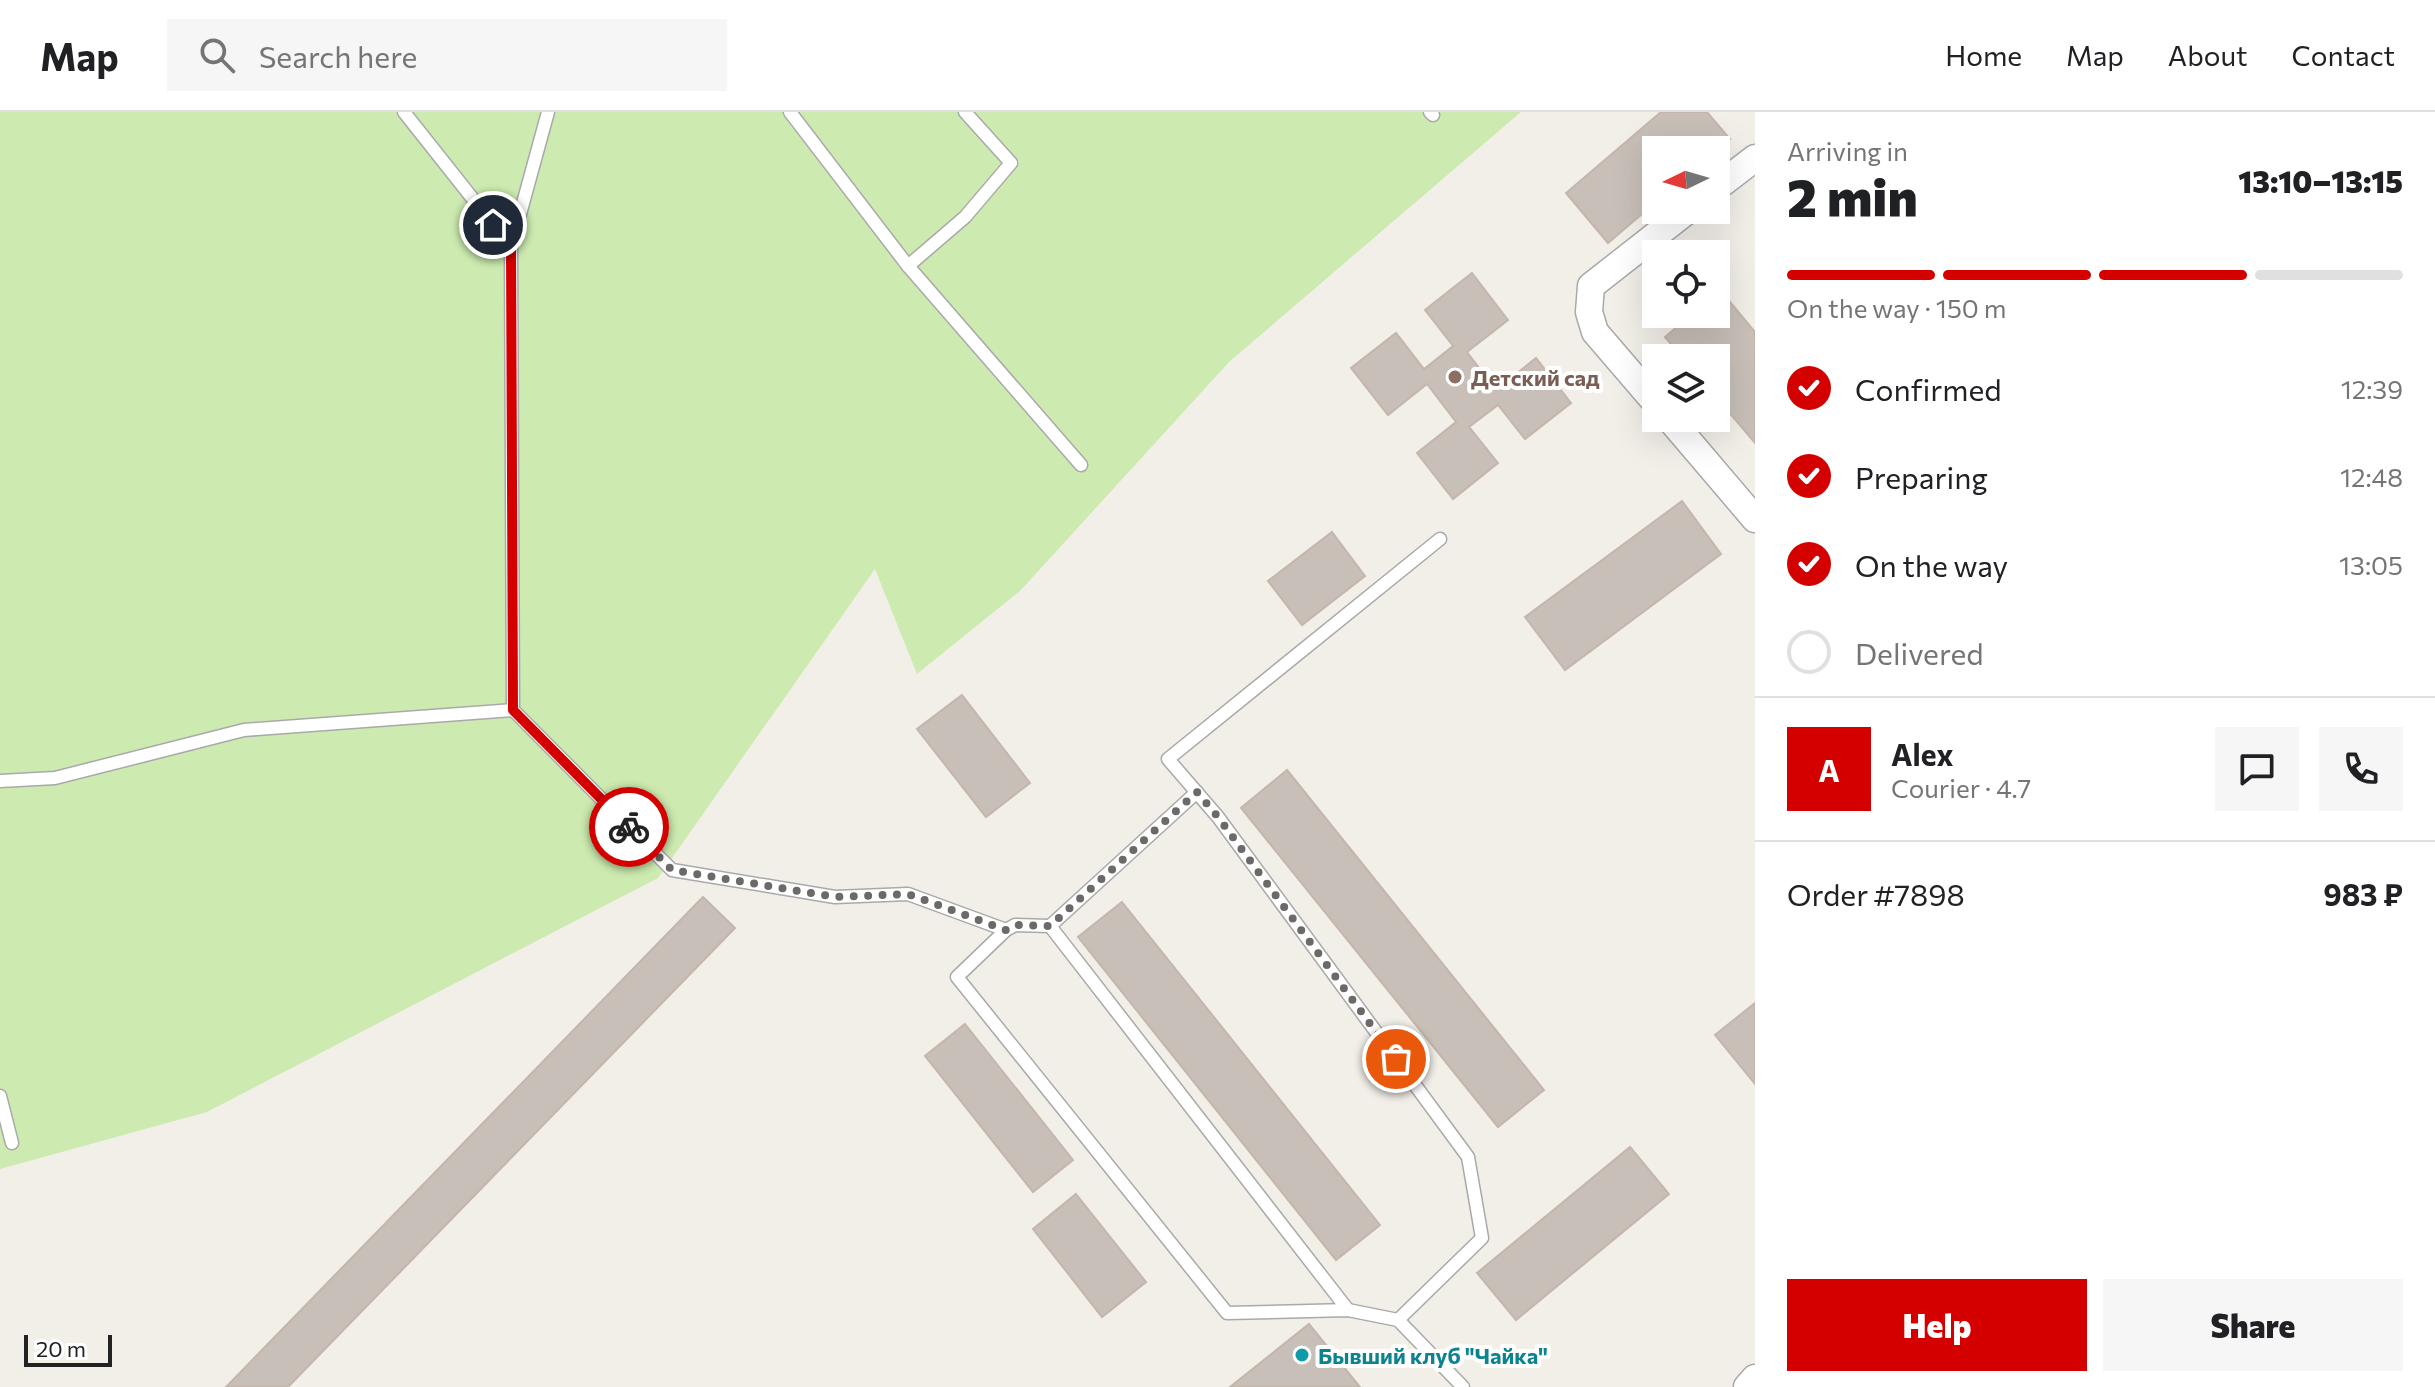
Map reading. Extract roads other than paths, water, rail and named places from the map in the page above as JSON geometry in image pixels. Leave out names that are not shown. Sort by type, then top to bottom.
[{"type":"street","points":[[1730,177],[1755,158]]},
{"type":"street","points":[[1642,387],[1595,332],[1589,312],[1591,286],[1670,224]]},
{"type":"street","points":[[1681,432],[1755,519]]},
{"type":"street","points":[[1747,1387],[1755,1378]]},
{"type":"lane","points":[[404,112],[511,247]]},
{"type":"lane","points":[[548,112],[511,247],[513,710],[672,870],[835,897],[908,894],[1006,930]]},
{"type":"lane","points":[[790,112],[908,266],[1081,465]]},
{"type":"lane","points":[[908,266],[965,217],[1011,163],[965,112]]},
{"type":"lane","points":[[1398,1320],[1482,1238],[1468,1157],[1227,829],[1168,759],[1440,539]]},
{"type":"lane","points":[[0,781],[55,778],[244,730],[513,710]]},
{"type":"lane","points":[[1197,792],[1050,926],[1015,925],[957,977],[1227,1313],[1348,1310],[1398,1320],[1463,1387]]},
{"type":"lane","points":[[1050,926],[1348,1310]]},
{"type":"lane","points":[[0,1096],[12,1143]]},
{"type":"place","name":"Детский сад","points":[[1455,377]]},
{"type":"place","name":"Бывший клуб \"Чайка\"","points":[[1302,1355]]}]
